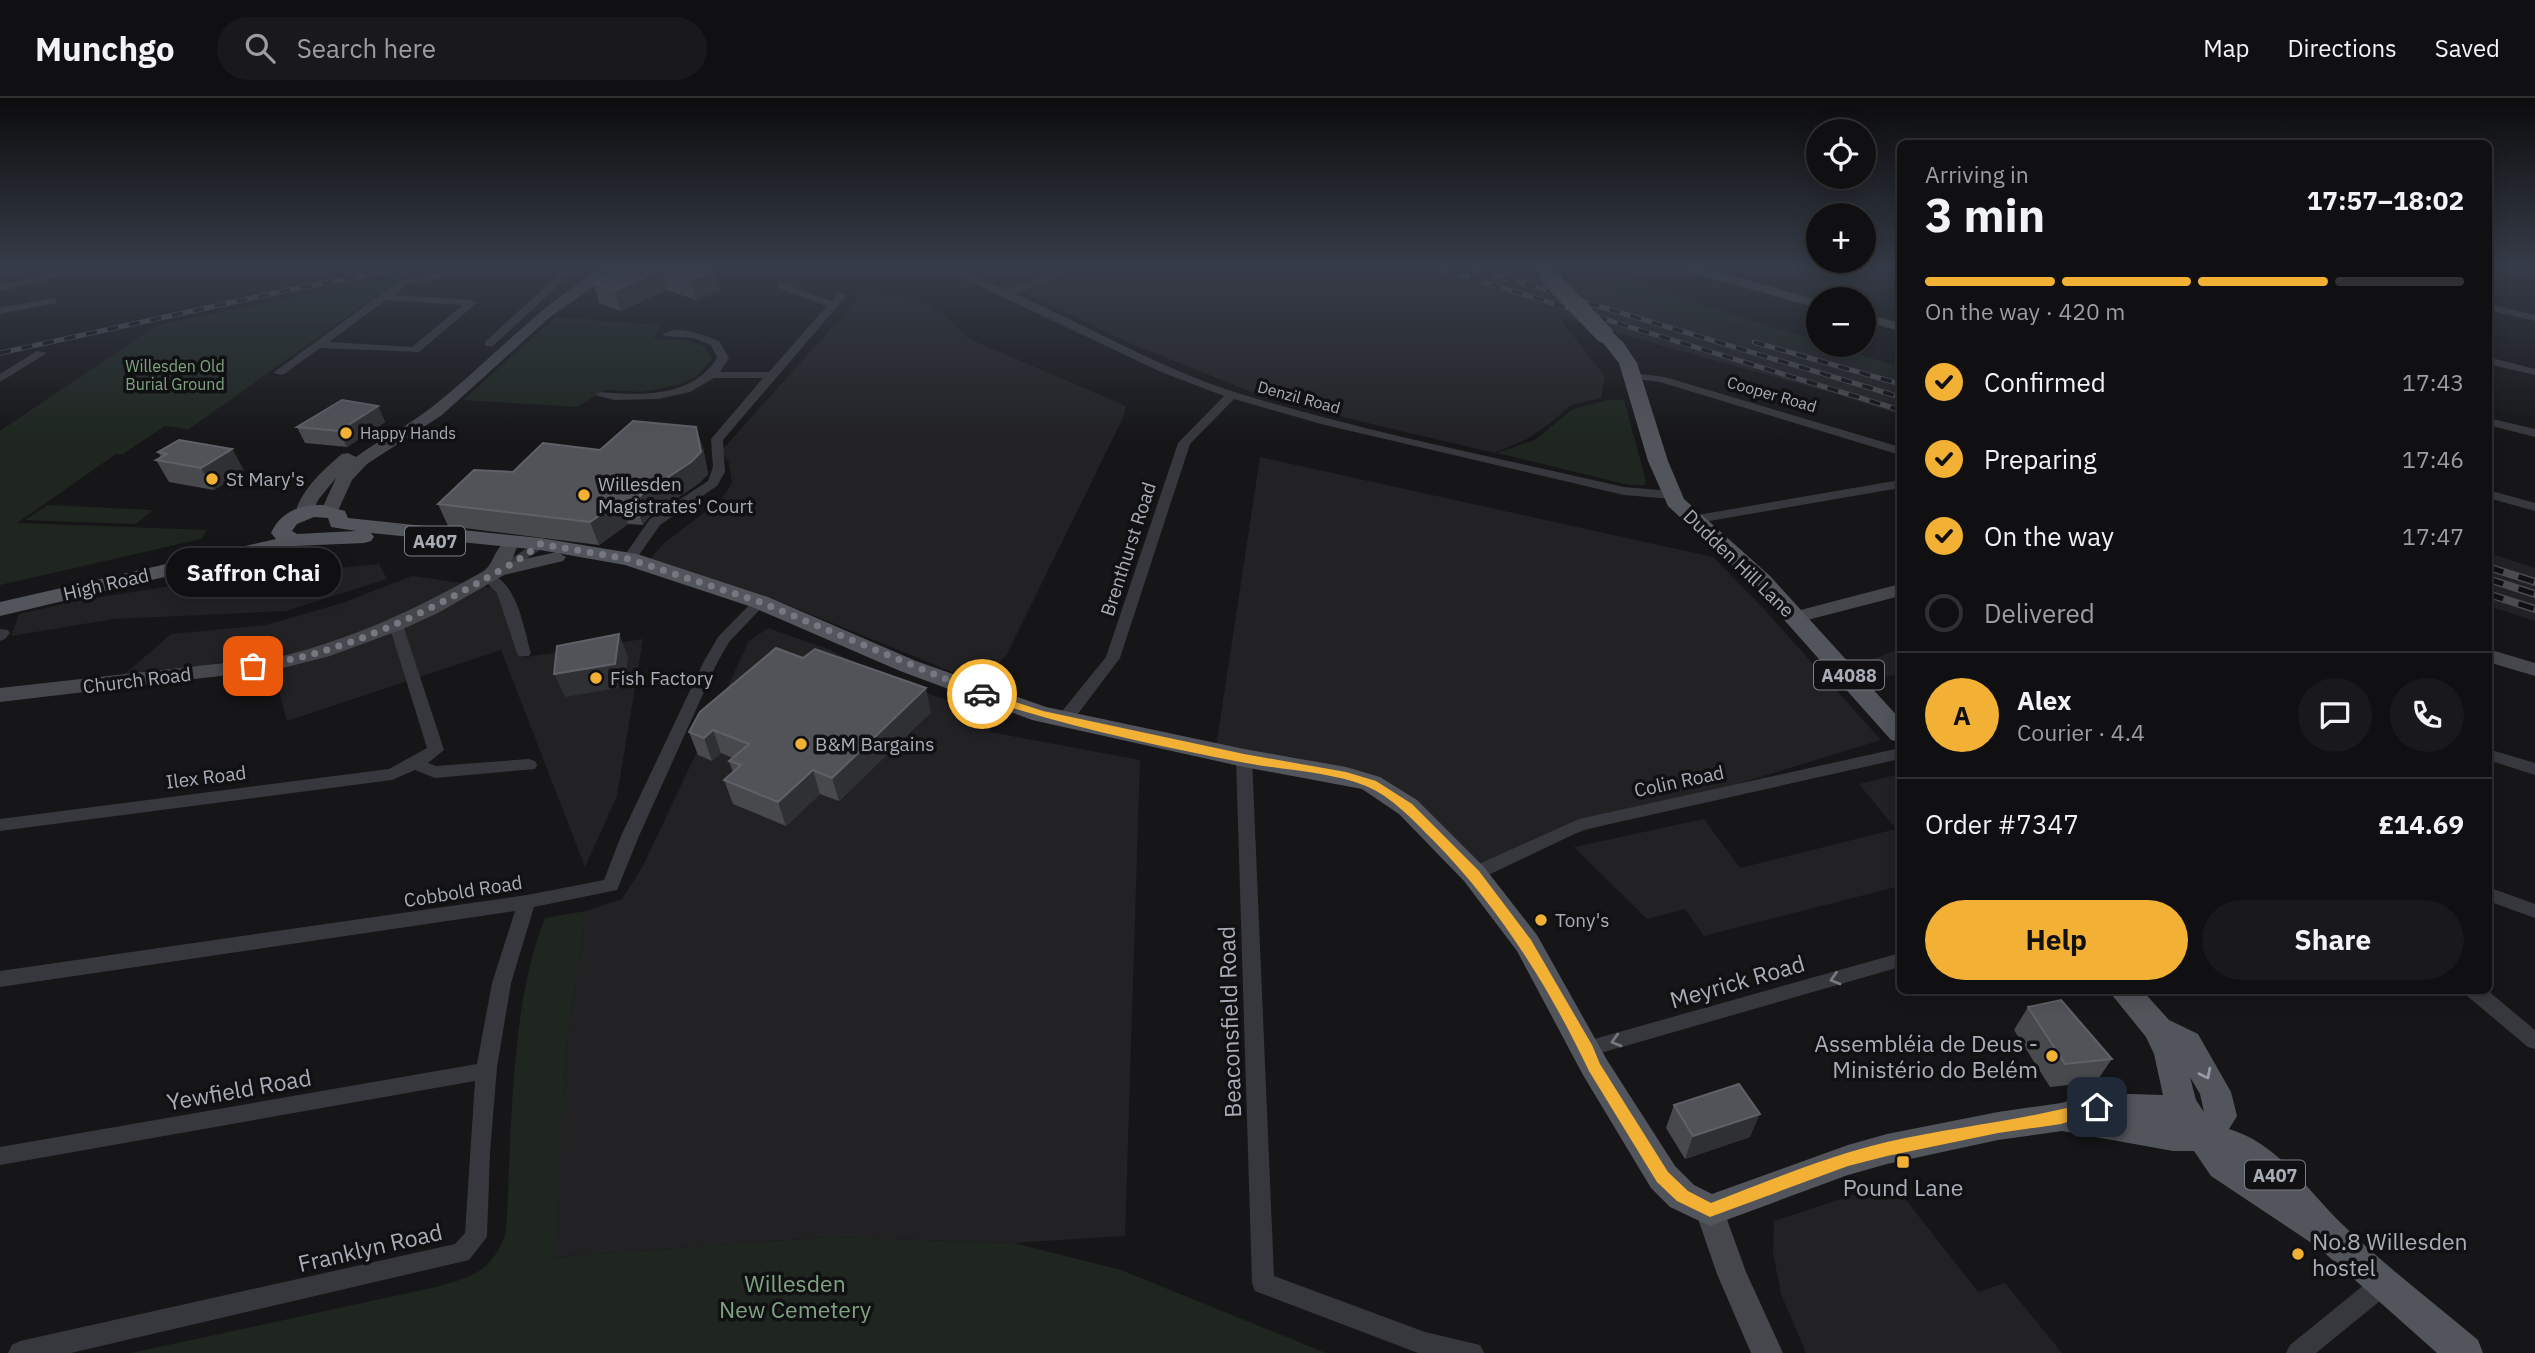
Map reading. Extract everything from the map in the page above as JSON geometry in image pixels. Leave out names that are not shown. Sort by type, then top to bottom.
[{"type":"main road","name":"Dudden Hill Lane","points":[[1594,324],[1623,354],[1633,376],[1671,495],[1692,520],[1743,562],[1796,617],[1897,731]]},
{"type":"main road","name":"High Road","points":[[295,536],[292,519],[304,514],[543,551]]},
{"type":"main road","name":"High Road","points":[[0,598],[295,536],[325,533],[334,517]]},
{"type":"main road","name":"High Road","points":[[0,609],[272,547],[295,536],[406,538],[629,559],[760,602],[972,691],[1041,714],[1371,783],[1408,807],[1474,874],[1527,943],[1594,1066],[1663,1177],[1682,1196],[1710,1210]]},
{"type":"main road","points":[[2127,994],[2158,1029],[2169,1054],[2181,1104],[2202,1136]]},
{"type":"main road","points":[[1710,1210],[1848,1160],[1887,1149],[1998,1126],[2061,1117],[2173,1137],[2202,1136]]},
{"type":"main road","name":"A407","points":[[2202,1136],[2223,1165],[2331,1237],[2465,1353]]},
{"type":"street","points":[[279,373],[348,324]]},
{"type":"street","points":[[319,345],[415,350],[447,324]]},
{"type":"street","points":[[489,344],[511,324]]},
{"type":"street","points":[[334,517],[340,484],[350,471],[365,457],[435,414],[537,324]]},
{"type":"street","points":[[629,559],[653,523],[716,480],[721,465],[715,445],[717,439],[817,324]]},
{"type":"street","name":"Denzil Road","points":[[1070,324],[1165,370],[1232,396],[1321,420],[1611,488],[1671,495]]},
{"type":"street","points":[[667,334],[694,335],[715,343],[723,358],[711,375]]},
{"type":"street","points":[[0,379],[41,353]]},
{"type":"street","points":[[2492,361],[2535,372]]},
{"type":"street","points":[[601,395],[659,396],[680,391],[711,375],[774,375]]},
{"type":"street","name":"Cooper Road","points":[[1633,376],[1661,379],[1897,450]]},
{"type":"street","name":"Brenthurst Road","points":[[1065,719],[1113,658],[1184,443],[1232,396]]},
{"type":"street","points":[[2492,422],[2535,433]]},
{"type":"street","points":[[304,514],[304,507],[323,482],[345,460],[372,442],[409,428]]},
{"type":"street","points":[[1692,520],[1897,485]]},
{"type":"street","points":[[2492,495],[2535,507]]},
{"type":"street","points":[[493,574],[508,547]]},
{"type":"street","points":[[493,574],[543,551]]},
{"type":"street","name":"Church Road","points":[[0,695],[279,663],[323,652],[396,625],[543,551]]},
{"type":"street","points":[[493,574],[504,591],[524,653]]},
{"type":"street","points":[[1796,617],[1897,591]]},
{"type":"street","name":"Cobbold Road","points":[[0,979],[527,902],[611,885],[630,836],[710,663],[723,640],[760,602]]},
{"type":"street","points":[[396,625],[436,750],[415,764]]},
{"type":"street","points":[[2492,656],[2535,670]]},
{"type":"street","name":"Colin Road","points":[[1474,874],[1579,824],[1897,755]]},
{"type":"street","points":[[2492,755],[2535,769]]},
{"type":"street","name":"Beaconsfield Road","points":[[1244,758],[1263,1283],[1425,1344],[1472,1353]]},
{"type":"street","points":[[415,764],[435,772],[529,765]]},
{"type":"street","name":"Ilex Road","points":[[0,825],[392,774],[415,764]]},
{"type":"street","points":[[2492,895],[2535,911]]},
{"type":"street","name":"Franklyn Road","points":[[20,1353],[461,1253],[476,1237],[486,1071],[513,937],[527,902]]},
{"type":"street","name":"Meyrick Road","points":[[1587,1049],[1897,961]]},
{"type":"street","points":[[2478,994],[2535,1041]]},
{"type":"street","name":"Yewfield Road","points":[[0,1156],[486,1071]]},
{"type":"street","points":[[1710,1210],[1732,1274],[1767,1353]]},
{"type":"street","points":[[2298,1353],[2383,1284]]},
{"type":"shaded area","points":[[836,324],[953,324],[969,339],[1126,406],[1123,418],[1007,654],[979,683],[771,598],[650,559],[664,543],[721,500],[732,483],[729,463],[721,451]]},
{"type":"shaded area","points":[[1089,324],[1564,324],[1605,377],[1601,398],[1571,405],[1527,439],[1494,453],[1305,408],[1249,391],[1127,342]]},
{"type":"shaded area","points":[[1583,324],[1762,324],[1806,337],[1806,357],[1868,357],[1897,366],[1897,414],[1839,395]]},
{"type":"shaded area","points":[[1260,457],[1713,557],[1763,608],[1881,740],[1480,863],[1417,803],[1374,776],[1294,757],[1216,747]]},
{"type":"shaded area","points":[[2492,554],[2535,568],[2535,621],[2492,607]]},
{"type":"shaded area","points":[[379,564],[387,579],[286,611],[114,619],[11,636],[19,614],[76,601],[190,583]]},
{"type":"shaded area","points":[[412,576],[497,588],[526,657],[643,639],[617,796],[585,867],[501,650],[287,721],[269,653],[113,684],[171,634],[266,625],[342,603]]},
{"type":"shaded area","points":[[768,628],[828,649],[889,679],[990,716],[990,732],[1140,760],[1125,1236],[1014,1243],[829,1237],[554,1257],[566,1049],[586,911],[622,899],[643,866],[749,641]]},
{"type":"shaded area","points":[[1897,649],[1897,675],[1879,678],[1864,663]]},
{"type":"shaded area","points":[[1897,775],[1897,887],[1704,936],[1685,909],[1647,919],[1574,847],[1704,819],[1740,868],[1896,829],[1859,784]]},
{"type":"shaded area","points":[[1892,1182],[1978,1292],[2005,1283],[2062,1353],[1806,1353],[1781,1294],[1773,1253],[1774,1221]]},
{"type":"green space","name":"Willesden Old Burial Ground","points":[[338,324],[189,429],[165,426],[123,454],[116,454],[17,523],[207,530],[201,539],[0,585],[0,431],[157,325]]},
{"type":"green space","points":[[549,324],[659,325],[654,339],[684,340],[704,346],[712,359],[696,377],[681,384],[642,392],[605,390],[577,407],[463,400]]},
{"type":"green space","points":[[1718,324],[1762,324],[1806,337],[1806,348]]},
{"type":"green space","points":[[1836,357],[1868,357],[1897,366],[1897,374]]},
{"type":"green space","points":[[1608,400],[1624,400],[1646,481],[1644,485],[1629,485],[1497,453],[1535,440],[1573,409]]},
{"type":"green space","points":[[48,505],[153,510],[136,524],[25,520]]},
{"type":"green space","name":"Willesden New Cemetery","points":[[586,911],[566,1049],[555,1257],[829,1237],[1014,1243],[1121,1270],[1326,1353],[131,1353],[436,1287],[471,1275],[488,1264],[506,1232],[514,1072],[518,1031],[533,953],[545,918]]},
{"type":"building","points":[[342,400],[378,406],[339,431],[297,427]]},
{"type":"building","points":[[633,421],[696,427],[701,452],[691,462],[641,495],[635,503],[620,501],[590,522],[438,504],[474,470],[513,472],[543,443],[600,450]]},
{"type":"building","points":[[179,440],[232,449],[201,468],[156,460],[167,454],[158,452]]},
{"type":"building","points":[[619,634],[615,664],[554,674],[557,646]]},
{"type":"building","name":"B&M Bargains","points":[[776,648],[803,658],[815,649],[926,688],[832,778],[813,770],[778,802],[724,780],[741,765],[729,761],[749,744],[713,730],[704,738],[689,732],[700,712]]},
{"type":"building","points":[[2061,1000],[2112,1059],[2065,1064],[2028,1007]]},
{"type":"building","points":[[1739,1084],[1760,1114],[1693,1136],[1674,1105]]},
{"type":"railway","points":[[0,353],[135,324]]},
{"type":"railway","points":[[1619,324],[1897,409]]},
{"type":"railway","points":[[1656,324],[1897,396]]},
{"type":"railway","points":[[1754,342],[1897,383]]},
{"type":"railway","points":[[2492,568],[2535,582]]},
{"type":"railway","points":[[2492,580],[2535,594]]},
{"type":"railway","points":[[2492,595],[2535,609]]},
{"type":"way so far","points":[[253,666],[279,663],[323,652],[396,625],[431,609],[540,544],[629,559],[760,602],[908,666],[982,694]]},
{"type":"place","name":"Happy Hands","points":[[346,433]]},
{"type":"place","name":"St Mary's","points":[[212,479]]},
{"type":"place","name":"Willesden Magistrates' Court","points":[[584,495]]},
{"type":"place","name":"Saffron Chai","points":[[253,666]]},
{"type":"place","name":"Fish Factory","points":[[596,678]]},
{"type":"place","name":"B&M Bargains","points":[[801,744]]},
{"type":"place","name":"Tony's","points":[[1541,920]]},
{"type":"place","name":"Assembléia de Deus - Ministério do Belém","points":[[2052,1056]]},
{"type":"place","name":"Pound Lane","points":[[1903,1162]]},
{"type":"place","name":"No.8 Willesden hostel","points":[[2298,1254]]},
{"type":"route","points":[[982,694],[1041,714],[1244,758],[1346,776],[1371,783],[1408,807],[1474,874],[1527,943],[1594,1066],[1663,1177],[1682,1196],[1710,1210],[1848,1160],[1887,1149],[1998,1126],[2061,1117],[2097,1107]]}]
